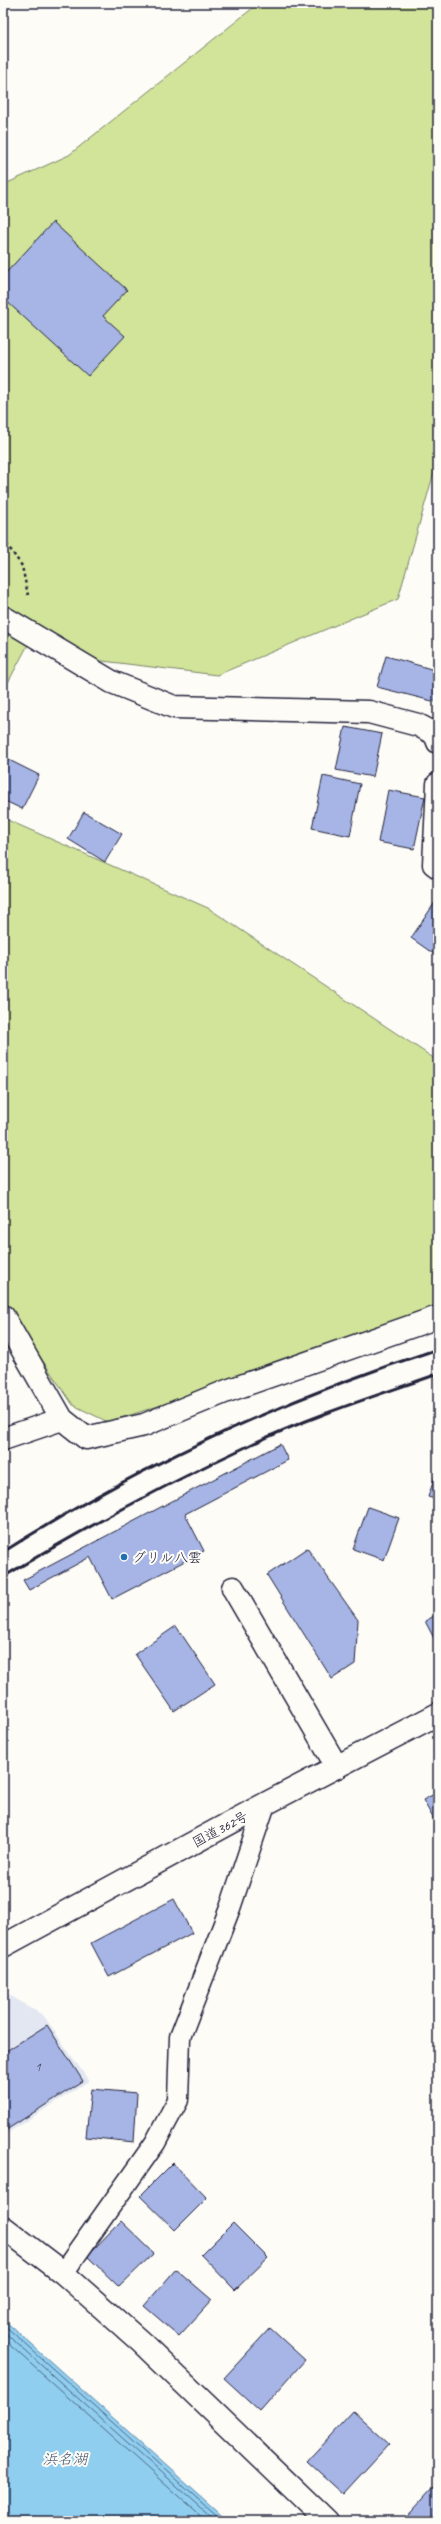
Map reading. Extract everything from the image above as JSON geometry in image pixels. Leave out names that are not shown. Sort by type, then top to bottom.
[{"type":"main road","points":[[3,617],[112,682],[174,707],[369,712],[418,725],[435,734],[438,742]]},
{"type":"main road","points":[[438,784],[434,864],[438,867]]},
{"type":"main road","points":[[3,1316],[62,1420],[86,1438],[144,1425],[226,1391],[438,1317]]},
{"type":"main road","points":[[3,1439],[62,1420]]},
{"type":"main road","points":[[233,1588],[337,1767]]},
{"type":"main road","name":"国道362号","points":[[3,1946],[265,1804],[438,1714]]},
{"type":"main road","points":[[3,2227],[63,2273],[142,2342],[327,2521]]},
{"type":"lane","points":[[63,2273],[155,2143],[178,2100],[180,2037],[230,1908],[265,1804]]},
{"type":"path","points":[[3,538],[22,566],[38,638]]},
{"type":"shaded area","points":[[3,1991],[44,2016],[89,2081],[3,2136]]},
{"type":"green space","points":[[259,3],[438,3],[438,458],[398,599],[217,675],[70,657],[31,639],[3,692],[3,185],[69,155]]},
{"type":"green space","points":[[3,818],[208,908],[438,1061],[438,1317],[108,1422],[73,1405],[3,1303]]},
{"type":"water","name":"浜名湖","points":[[3,2319],[228,2521],[3,2521]]},
{"type":"building","points":[[53,222],[127,290],[103,316],[125,336],[88,376],[3,298],[3,276]]},
{"type":"building","points":[[386,656],[438,671],[436,702],[377,687]]},
{"type":"building","points":[[345,727],[382,734],[373,777],[336,770]]},
{"type":"building","points":[[3,757],[39,775],[22,809],[3,800]]},
{"type":"building","points":[[323,776],[360,784],[350,836],[312,828]]},
{"type":"building","points":[[388,790],[425,797],[414,849],[378,842]]},
{"type":"building","points":[[84,812],[122,834],[105,862],[68,839]]},
{"type":"building","points":[[438,898],[438,957],[411,938]]},
{"type":"building","points":[[280,1444],[288,1460],[185,1514],[204,1551],[112,1599],[90,1557],[29,1590],[23,1580]]},
{"type":"building","points":[[438,1468],[438,1500],[428,1497]]},
{"type":"building","points":[[368,1507],[399,1518],[384,1560],[353,1549]]},
{"type":"building","points":[[307,1548],[358,1620],[355,1664],[332,1679],[267,1575]]},
{"type":"building","points":[[438,1614],[438,1646],[425,1621]]},
{"type":"building","points":[[176,1626],[215,1684],[174,1711],[135,1654]]},
{"type":"building","points":[[438,1792],[438,1827],[423,1800]]},
{"type":"building","points":[[174,1899],[192,1933],[109,1977],[91,1943]]},
{"type":"building","points":[[47,2025],[83,2081],[3,2132],[3,2053]]},
{"type":"building","points":[[91,2089],[137,2093],[134,2142],[86,2137]]},
{"type":"building","points":[[173,2163],[207,2198],[175,2230],[140,2196]]},
{"type":"building","points":[[121,2221],[154,2253],[119,2287],[87,2256]]},
{"type":"building","points":[[233,2223],[268,2258],[235,2290],[201,2255]]},
{"type":"building","points":[[176,2269],[212,2300],[179,2336],[144,2306]]},
{"type":"building","points":[[270,2328],[305,2360],[260,2411],[224,2378]]},
{"type":"building","points":[[353,2411],[389,2444],[343,2494],[307,2461]]},
{"type":"building","points":[[434,2486],[438,2491],[438,2521],[402,2521]]},
{"type":"railway","points":[[3,1552],[107,1491],[214,1437],[325,1389],[438,1349]]},
{"type":"railway","points":[[3,1577],[124,1508],[271,1435],[318,1416],[438,1374]]},
{"type":"place","name":"グリル八雲","points":[[124,1557]]}]
